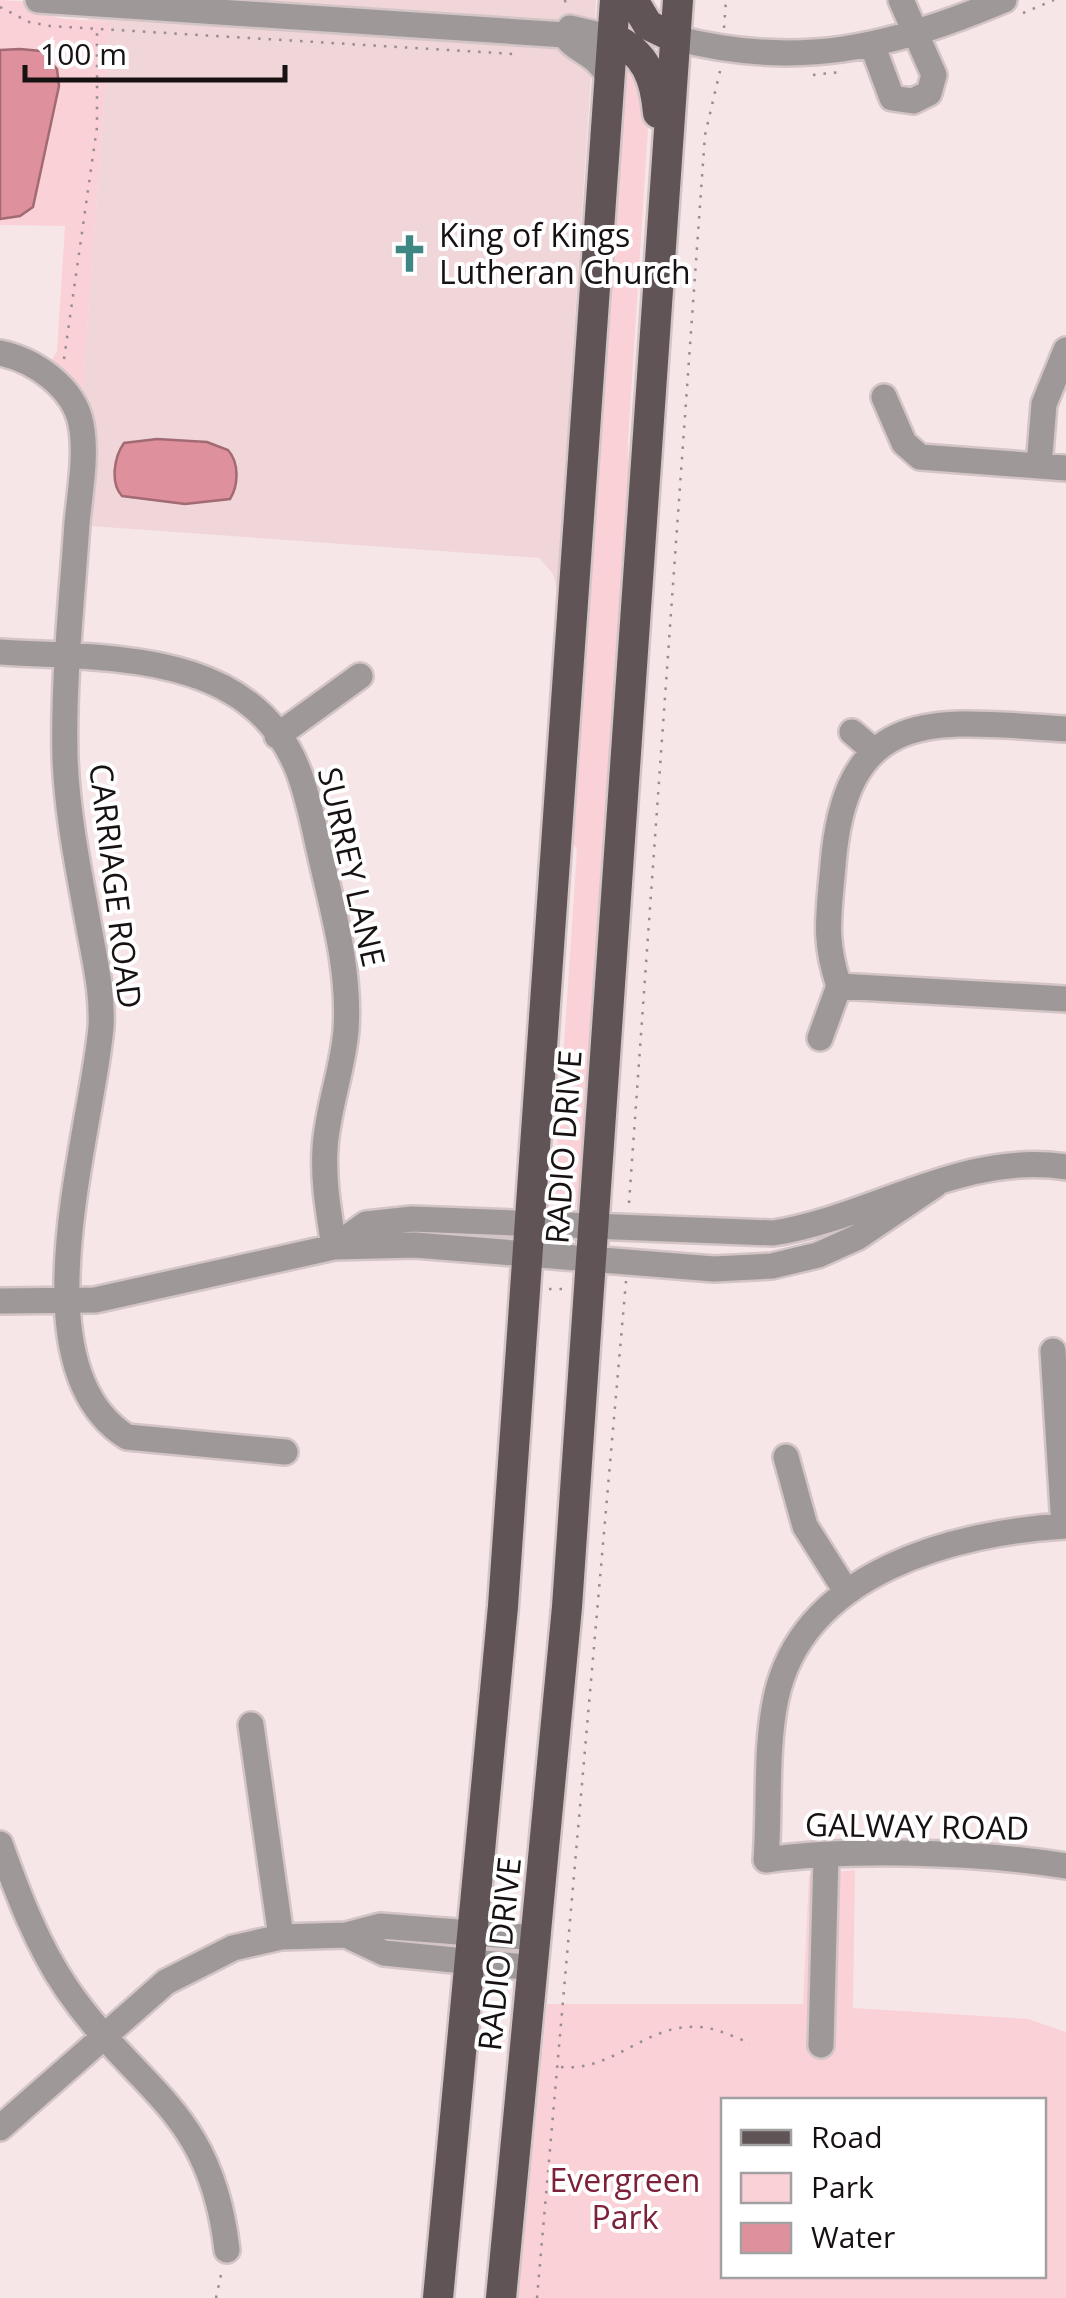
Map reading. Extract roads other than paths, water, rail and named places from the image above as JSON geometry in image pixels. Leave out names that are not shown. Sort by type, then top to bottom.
[{"type":"main road","name":"RADIO DRIVE","points":[[438,2298],[473,1947],[526,1284],[615,0]]},
{"type":"main road","points":[[633,0],[648,25],[676,38]]},
{"type":"main road","name":"RADIO DRIVE","points":[[501,2298],[535,1953],[594,1226],[678,0]]},
{"type":"main road","points":[[613,38],[637,53],[653,78],[665,186]]},
{"type":"street","points":[[38,0],[364,11],[565,35]]},
{"type":"street","points":[[873,47],[892,98],[913,101],[929,93],[934,75],[901,0]]},
{"type":"street","points":[[676,38],[717,48],[813,55],[873,47],[914,36],[1004,0]]},
{"type":"street","points":[[565,35],[570,28],[613,38]]},
{"type":"street","points":[[565,35],[570,45],[594,56],[610,79]]},
{"type":"street","points":[[1039,466],[1044,404],[1066,350]]},
{"type":"street","name":"CARRIAGE ROAD","points":[[0,353],[52,377],[80,420],[82,446],[68,656],[67,796],[100,987],[101,1026],[70,1208],[69,1302],[76,1359],[93,1405],[106,1424],[127,1437],[148,1442],[286,1452]]},
{"type":"street","points":[[884,397],[904,443],[920,457],[1066,468]]},
{"type":"street","name":"SURREY LANE","points":[[0,652],[195,672],[231,691],[261,716],[296,766],[309,805],[348,996],[340,1078],[325,1145],[324,1187],[334,1247]]},
{"type":"street","points":[[276,736],[360,676]]},
{"type":"street","points":[[820,1038],[839,986],[826,951],[838,822],[848,784],[874,751],[904,732],[944,723],[1066,729]]},
{"type":"street","points":[[852,732],[874,751]]},
{"type":"street","points":[[839,986],[1066,999]]},
{"type":"street","points":[[7,1295],[69,1302],[95,1300],[334,1247],[529,1239],[594,1226],[773,1233],[808,1226],[865,1203],[979,1170],[1066,1166]]},
{"type":"street","points":[[529,1239],[590,1274],[788,1263],[835,1248],[880,1226],[935,1185]]},
{"type":"street","points":[[786,1457],[805,1526],[846,1591],[934,1550],[1023,1528],[1065,1526],[1053,1351]]},
{"type":"street","name":"GALWAY ROAD","points":[[846,1591],[812,1623],[777,1695],[766,1860],[826,1856],[993,1859],[1066,1866]]},
{"type":"street","points":[[251,1725],[281,1937]]},
{"type":"street","points":[[0,1844],[45,1952],[104,2034],[186,2125],[222,2206],[226,2250]]},
{"type":"street","points":[[821,2045],[826,1856]]},
{"type":"street","points":[[0,2128],[166,1982],[233,1948],[281,1937],[346,1935],[372,1950],[473,1947],[535,1953]]},
{"type":"water","points":[[0,50],[41,51],[57,69],[59,86],[33,207],[20,216],[0,219]]},
{"type":"water","points":[[157,439],[207,442],[228,450],[236,474],[230,499],[185,504],[122,496],[115,470],[124,443]]},
{"type":"place","name":"King of Kings Lutheran Church","points":[[409,254]]},
{"type":"park label","name":"Evergreen Park","points":[[625,2200]]}]
